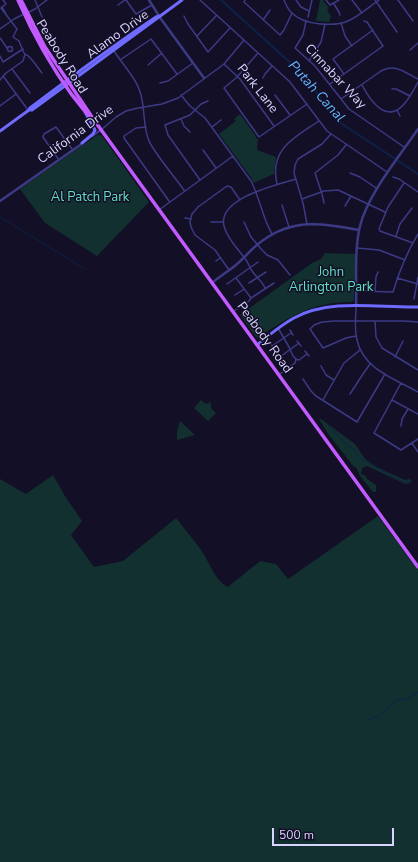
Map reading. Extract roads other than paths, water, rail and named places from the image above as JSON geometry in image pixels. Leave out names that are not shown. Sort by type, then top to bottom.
[{"type":"main road","name":"Peabody Road","points":[[18,0],[45,47],[101,130],[418,567]]},
{"type":"main road","name":"Peabody Road","points":[[21,0],[36,40],[64,84],[83,109],[94,120]]},
{"type":"main road","name":"Alamo Drive","points":[[0,131],[156,16],[159,16],[182,0]]},
{"type":"main road","points":[[82,143],[93,134],[95,130],[83,109]]},
{"type":"main road","points":[[257,345],[278,328],[294,318],[314,310],[329,307],[356,306],[418,307]]},
{"type":"street","points":[[4,0],[6,4],[1,8],[17,29],[13,37],[19,41],[25,54],[27,54],[42,74]]},
{"type":"street","points":[[35,0],[42,17]]},
{"type":"street","points":[[0,29],[11,21],[38,7],[47,0]]},
{"type":"street","points":[[118,5],[125,0],[136,14],[152,5]]},
{"type":"street","points":[[149,0],[204,78]]},
{"type":"street","points":[[200,0],[290,82],[319,121],[331,134],[388,173]]},
{"type":"street","points":[[245,0],[244,2],[280,35],[292,14]]},
{"type":"street","points":[[284,0],[292,14],[306,21],[325,24],[341,23],[351,20],[362,13],[375,1],[379,0]]},
{"type":"street","points":[[296,0],[301,7],[309,11]]},
{"type":"street","points":[[308,16],[312,0]]},
{"type":"street","points":[[326,0],[330,5],[339,0]]},
{"type":"street","points":[[352,0],[362,13]]},
{"type":"street","points":[[398,0],[413,21]]},
{"type":"street","points":[[375,1],[397,32]]},
{"type":"street","points":[[334,4],[340,15]]},
{"type":"street","points":[[263,20],[270,10]]},
{"type":"street","points":[[197,36],[216,15]]},
{"type":"street","points":[[184,16],[208,52],[230,28]]},
{"type":"street","name":"Cinnabar Way","points":[[306,21],[303,35],[295,48],[309,61],[353,112],[405,148]]},
{"type":"street","points":[[330,85],[383,46],[367,22],[364,21]]},
{"type":"street","points":[[341,23],[345,36],[352,46]]},
{"type":"street","points":[[309,61],[320,42],[325,24]]},
{"type":"street","points":[[344,74],[333,59],[373,30]]},
{"type":"street","points":[[0,38],[7,48]]},
{"type":"street","points":[[120,60],[151,39],[177,74]]},
{"type":"street","name":"California Drive","points":[[0,202],[122,114],[134,109],[166,103],[181,95],[224,64],[244,40]]},
{"type":"street","points":[[410,50],[418,43]]},
{"type":"street","points":[[0,56],[3,62],[23,49]]},
{"type":"street","points":[[112,49],[137,84],[142,96],[146,127],[150,143],[184,190]]},
{"type":"street","points":[[258,53],[224,88],[259,137],[307,104]]},
{"type":"street","points":[[24,58],[23,56],[25,54]]},
{"type":"street","points":[[148,65],[162,54]]},
{"type":"street","points":[[0,80],[24,58],[28,57]]},
{"type":"street","points":[[160,83],[168,81],[193,63]]},
{"type":"street","name":"Park Lane","points":[[224,64],[237,76],[274,127]]},
{"type":"street","points":[[263,78],[272,66]]},
{"type":"street","points":[[12,68],[30,93]]},
{"type":"street","points":[[341,99],[383,70],[390,68],[398,69],[418,81],[405,104],[397,110],[390,111],[380,108],[362,85]]},
{"type":"street","points":[[3,76],[29,110]]},
{"type":"street","points":[[392,89],[396,89],[410,96]]},
{"type":"street","points":[[0,106],[17,94]]},
{"type":"street","points":[[181,95],[205,118],[251,181],[272,234]]},
{"type":"street","points":[[276,95],[290,115]]},
{"type":"street","points":[[200,180],[168,136],[165,125],[166,123],[190,115],[200,104],[208,102]]},
{"type":"street","points":[[397,110],[400,116]]},
{"type":"street","points":[[181,118],[184,126],[190,132]]},
{"type":"street","points":[[212,127],[221,120]]},
{"type":"street","points":[[277,184],[275,165],[280,152],[290,141],[319,121]]},
{"type":"street","points":[[59,160],[42,136],[54,127],[57,127],[73,150]]},
{"type":"street","points":[[146,127],[133,130],[124,136],[124,138],[169,201]]},
{"type":"street","points":[[418,129],[368,204],[359,230],[356,291],[356,336],[360,350],[370,364],[418,392]]},
{"type":"street","points":[[307,224],[294,170],[295,165],[298,159],[322,144],[331,134]]},
{"type":"street","points":[[324,203],[322,192],[315,173],[338,155],[346,145]]},
{"type":"street","points":[[203,150],[216,168]]},
{"type":"street","points":[[159,210],[184,190],[233,156]]},
{"type":"street","points":[[350,173],[377,189]]},
{"type":"street","points":[[393,177],[418,192]]},
{"type":"street","points":[[265,288],[227,234],[223,222],[226,212],[231,206],[240,200],[277,184],[296,179]]},
{"type":"street","points":[[404,183],[385,212],[380,230],[413,243]]},
{"type":"street","points":[[229,270],[213,248],[195,235],[191,227],[191,219],[198,207],[227,186],[230,186],[240,200]]},
{"type":"street","points":[[302,199],[322,192],[334,190],[351,196],[385,212]]},
{"type":"street","points":[[345,206],[351,196]]},
{"type":"street","points":[[282,205],[289,227]]},
{"type":"street","points":[[396,236],[400,224],[412,208]]},
{"type":"street","points":[[185,218],[191,219]]},
{"type":"street","points":[[211,222],[223,222]]},
{"type":"street","points":[[244,222],[251,237],[257,245],[267,255],[278,260],[290,274]]},
{"type":"street","points":[[212,282],[229,270],[272,234],[289,227],[307,224],[324,224],[359,230]]},
{"type":"street","points":[[356,291],[394,292],[397,278],[418,234]]},
{"type":"street","points":[[357,248],[379,250],[405,260]]},
{"type":"street","points":[[216,261],[220,258]]},
{"type":"street","points":[[227,284],[258,262]]},
{"type":"street","points":[[249,283],[266,272]]},
{"type":"street","points":[[375,292],[376,277],[378,272]]},
{"type":"street","points":[[414,299],[418,277]]},
{"type":"street","points":[[236,278],[251,298]]},
{"type":"street","points":[[397,278],[417,284]]},
{"type":"street","points":[[233,312],[274,283]]},
{"type":"street","points":[[235,295],[244,289]]},
{"type":"street","points":[[375,321],[375,334],[378,343],[384,351],[418,370]]},
{"type":"street","points":[[356,336],[346,338],[323,348],[310,329],[314,325],[322,322],[418,322]]},
{"type":"street","points":[[278,328],[290,349],[292,356],[299,360],[308,355],[305,351]]},
{"type":"street","points":[[271,344],[273,347],[291,331],[293,335]]},
{"type":"street","points":[[297,341],[301,346]]},
{"type":"street","points":[[395,357],[403,341]]},
{"type":"street","points":[[278,354],[281,358],[299,343]]},
{"type":"street","points":[[323,400],[344,363],[360,350]]},
{"type":"street","points":[[278,375],[295,362],[296,359]]},
{"type":"street","points":[[350,394],[370,364]]},
{"type":"street","points":[[321,366],[325,373],[334,380]]},
{"type":"street","points":[[303,378],[311,391],[355,422],[358,422],[385,374]]},
{"type":"street","points":[[401,383],[374,430],[374,433],[400,450],[418,439]]},
{"type":"street","points":[[392,400],[418,414]]},
{"type":"street","points":[[400,426],[408,409]]},
{"type":"street","points":[[412,443],[418,452]]},
{"type":"waterway","name":"Putah Canal","points":[[221,0],[304,75],[336,120],[418,174]]},
{"type":"waterway","points":[[0,217],[85,269]]},
{"type":"waterway","points":[[329,426],[348,446],[354,449],[363,460],[405,483],[412,481]]},
{"type":"waterway","points":[[367,720],[379,716],[397,700],[407,699],[418,692]]},
{"type":"park label","name":"Al Patch Park","points":[[90,198]]},
{"type":"park label","name":"John Arlington Park","points":[[331,280]]}]
